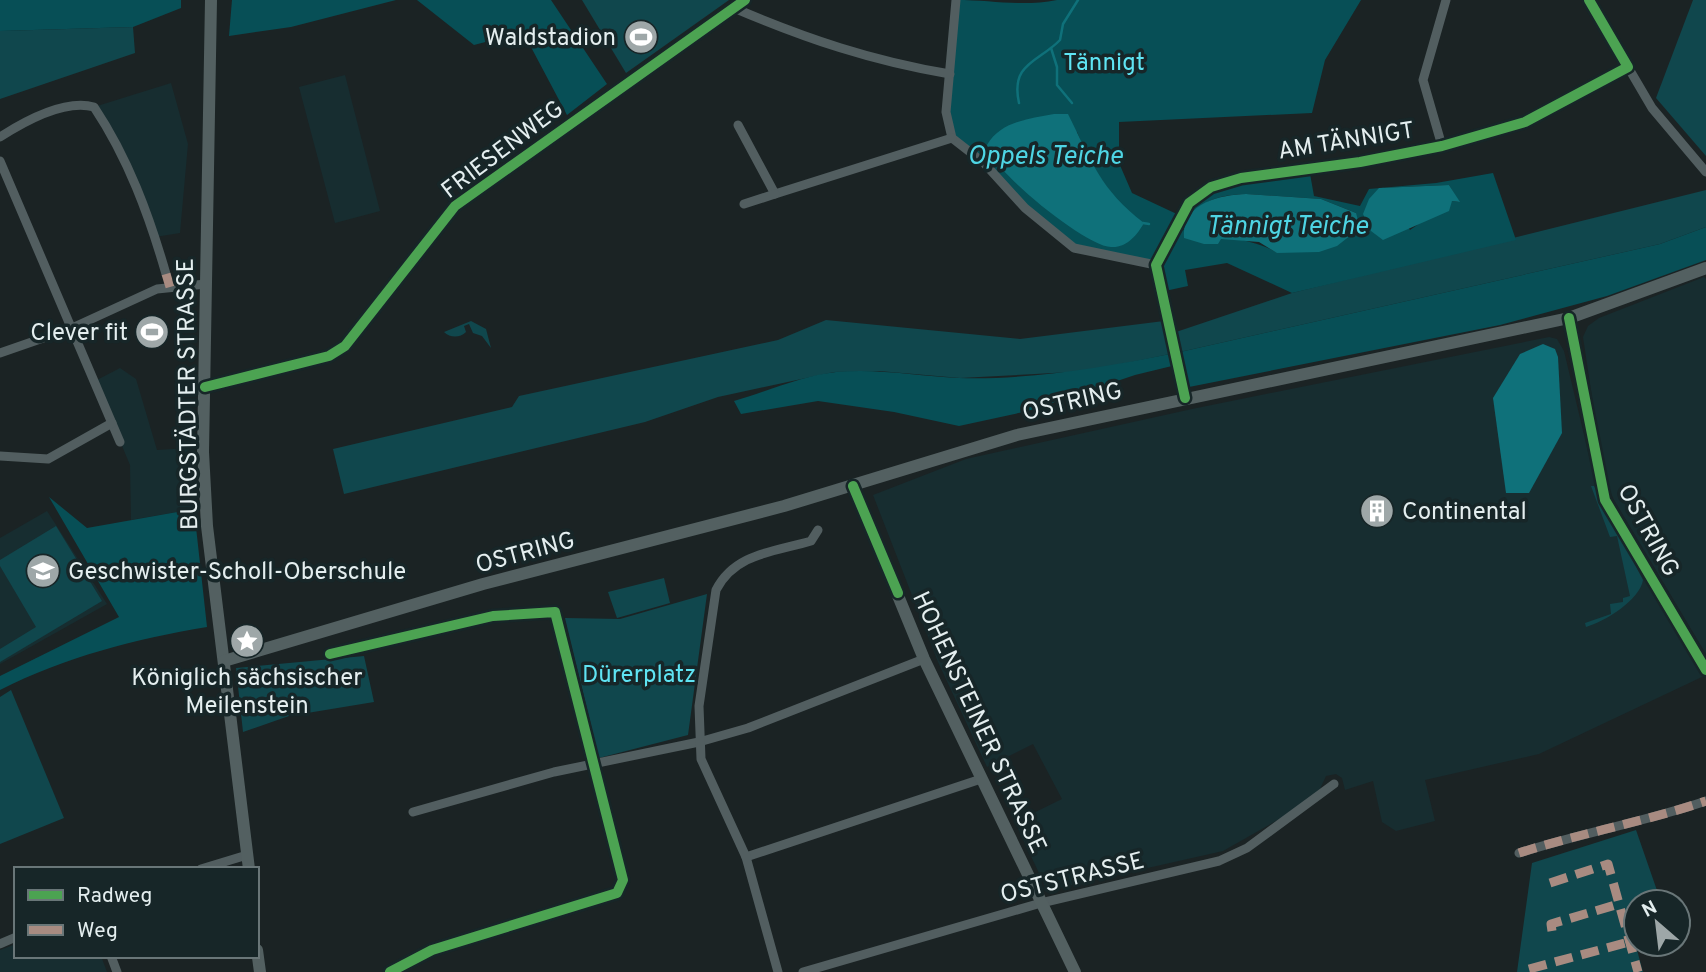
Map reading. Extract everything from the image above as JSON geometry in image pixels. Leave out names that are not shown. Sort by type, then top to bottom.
[{"type":"main road","name":"BURGSTÄDTER STRASSE","points":[[211,0],[203,453],[207,526],[248,867]]},
{"type":"main road","points":[[1569,318],[1706,268]]},
{"type":"main road","name":"OSTRING","points":[[224,661],[483,584],[682,535],[1017,435],[1569,318],[1605,500],[1706,670]]},
{"type":"main road","name":"HOHENSTEINER STRASSE","points":[[853,486],[924,659],[1075,972]]},
{"type":"street","name":"FRIESENWEG","points":[[205,387],[329,356],[345,346],[456,206],[745,0]]},
{"type":"street","points":[[956,0],[946,112],[952,138],[984,163],[1025,208],[1074,248],[1156,265],[1185,398]]},
{"type":"street","name":"AM TÄNNIGT","points":[[1442,146],[1423,80],[1446,0]]},
{"type":"street","points":[[1589,0],[1652,108],[1706,172]]},
{"type":"street","points":[[734,8],[827,45],[886,63],[950,74]]},
{"type":"street","name":"AM TÄNNIGT","points":[[1156,265],[1189,203],[1211,187],[1241,178],[1360,162],[1442,146],[1525,122],[1628,67]]},
{"type":"street","points":[[0,137],[38,117],[79,103],[94,107],[132,177],[166,274]]},
{"type":"street","points":[[738,125],[775,194]]},
{"type":"street","points":[[744,204],[952,138]]},
{"type":"street","points":[[0,161],[120,442]]},
{"type":"street","points":[[0,353],[72,328],[157,289],[206,284]]},
{"type":"street","points":[[0,456],[48,459],[112,423]]},
{"type":"street","points":[[778,972],[746,857],[701,760],[699,706],[716,590],[721,581],[743,559],[811,541],[818,530]]},
{"type":"street","points":[[330,653],[493,616],[555,612],[623,880],[617,893],[432,950],[390,972]]},
{"type":"street","points":[[413,812],[554,772],[699,742],[804,708],[924,659]]},
{"type":"street","points":[[746,857],[981,779]]},
{"type":"street","name":"OSTSTRASSE","points":[[803,972],[1041,903],[1219,861],[1247,848],[1334,785]]},
{"type":"street","points":[[1519,853],[1583,832],[1615,829],[1706,801]]},
{"type":"street","points":[[208,867],[247,855]]},
{"type":"shaded area","points":[[345,75],[380,211],[335,223],[299,87]]},
{"type":"shaded area","points":[[171,83],[188,144],[180,233],[155,237],[129,170],[94,107]]},
{"type":"shaded area","points":[[1704,277],[1706,654],[1614,500],[1604,477],[1583,337],[1588,326],[1599,318]]},
{"type":"shaded area","points":[[1549,337],[1557,339],[1564,351],[1600,502],[1704,676],[1539,754],[1425,780],[1435,821],[1396,831],[1382,822],[1373,781],[1345,790],[1342,778],[1336,774],[1326,776],[1320,789],[1283,817],[1223,851],[1050,890],[1046,888],[1015,822],[1062,799],[1033,744],[987,767],[938,662],[873,495],[966,459],[1192,409]]},
{"type":"shaded area","points":[[120,368],[136,379],[157,450],[189,448],[194,509],[131,520],[130,465],[95,381]]},
{"type":"shaded area","name":"Geschwister-Scholl-Oberschule","points":[[47,511],[107,604],[0,664],[0,538]]},
{"type":"shaded area","points":[[14,945],[14,958],[102,958],[107,972],[0,972],[0,950]]},
{"type":"green space","points":[[0,0],[181,0],[181,8],[133,27],[0,31]]},
{"type":"green space","points":[[232,0],[396,0],[291,27],[229,36]]},
{"type":"green space","points":[[417,0],[551,0],[607,84],[567,115],[523,32],[474,45]]},
{"type":"green space","name":"Waldstadion","points":[[582,0],[729,0],[626,73]]},
{"type":"green space","name":"Tännigt","points":[[956,0],[1019,3],[1057,0],[1361,0],[1325,60],[1312,113],[1119,122],[1119,163],[1132,193],[1181,216],[1211,187],[1309,168],[1314,196],[1360,206],[1369,189],[1379,188],[1410,230],[1452,201],[1459,202],[1449,185],[1381,188],[1436,183],[1493,173],[1516,240],[1292,293],[1227,263],[1185,270],[1188,286],[1165,291],[1156,265],[1074,248],[952,138],[946,112]],"holes":[[[1023,120],[1077,132],[1090,163],[1120,205]],[[1235,195],[1321,199],[1356,213],[1278,253],[1244,241],[1183,230],[1201,206],[1217,198]]]},
{"type":"green space","points":[[1693,0],[1706,0],[1706,156],[1656,98]]},
{"type":"green space","points":[[133,27],[135,53],[0,99],[0,31]]},
{"type":"green space","points":[[1706,190],[1706,227],[1660,244],[1180,352],[1176,332],[1292,293]]},
{"type":"green space","points":[[1706,227],[1706,260],[1607,296],[1500,325],[1189,387],[1180,352],[1660,244]]},
{"type":"green space","points":[[826,320],[1020,339],[1164,321],[1170,354],[1088,371],[1035,374],[960,378],[879,371],[834,372],[718,397],[645,422],[344,494],[333,449],[512,407],[519,396],[778,340]]},
{"type":"green space","points":[[471,321],[486,329],[491,348],[482,336],[473,333],[469,324],[464,326],[466,332],[458,336],[444,332]]},
{"type":"green space","points":[[1170,354],[1172,366],[1135,375],[1028,411],[959,426],[894,412],[818,401],[741,414],[734,401],[798,380],[836,372],[882,372],[959,378],[1012,377],[1091,368]]},
{"type":"green space","points":[[1591,486],[1594,486],[1643,580],[1628,602],[1611,615],[1586,627],[1585,623],[1611,614],[1610,604],[1623,602],[1623,598],[1630,596],[1617,536],[1610,537]]},
{"type":"green space","points":[[49,497],[87,528],[194,509],[207,627],[153,637],[101,651],[50,668],[0,690],[0,676],[119,617]]},
{"type":"green space","name":"Geschwister-Scholl-Oberschule","points":[[56,526],[102,601],[0,662],[0,649],[36,627],[0,566],[0,560]]},
{"type":"green space","points":[[664,578],[670,603],[617,618],[608,592]]},
{"type":"green space","name":"Dürerplatz","points":[[707,594],[688,735],[599,758],[565,618],[620,619]]},
{"type":"green space","points":[[364,656],[374,702],[289,716],[243,732],[236,668]]},
{"type":"green space","points":[[11,690],[64,818],[0,844],[0,697]]},
{"type":"green space","points":[[1636,830],[1656,888],[1622,888],[1622,958],[1639,958],[1643,972],[1517,972],[1532,863]]},
{"type":"water","name":"Oppels Teiche","points":[[1054,114],[1068,114],[1098,174],[1129,211],[1144,223],[1127,243],[1111,247],[1081,234],[1040,205],[992,156],[987,145],[1000,131],[1016,122]]},
{"type":"water","name":"Tännigt Teiche","points":[[1449,185],[1460,202],[1452,201],[1449,211],[1383,240],[1371,231],[1363,214],[1369,199],[1379,188]]},
{"type":"water","name":"Tännigt Teiche","points":[[1246,194],[1321,199],[1356,213],[1360,228],[1337,246],[1319,252],[1277,253],[1259,242],[1221,239],[1218,244],[1204,244],[1184,238],[1185,226],[1195,209],[1214,199]]},
{"type":"water","points":[[1543,344],[1555,349],[1558,357],[1562,433],[1529,493],[1506,493],[1493,398],[1520,354]]},
{"type":"waterway","points":[[1019,103],[1017,90],[1022,71],[1060,40],[1063,24],[1078,0]]},
{"type":"waterway","points":[[1051,48],[1057,67],[1057,85],[1072,103]]},
{"type":"waterway","points":[[1143,223],[1149,224]]},
{"type":"marked path","points":[[166,274],[170,287]]},
{"type":"marked path","points":[[1519,853],[1706,801]]},
{"type":"marked path","points":[[1550,883],[1608,864],[1638,972]]},
{"type":"marked path","points":[[1552,931],[1551,924],[1619,904]]},
{"type":"marked path","points":[[1529,969],[1622,944]]},
{"type":"cycle path","points":[[205,387],[329,356],[345,346],[455,206],[745,0]]},
{"type":"cycle path","points":[[1185,398],[1156,265],[1189,203],[1211,187],[1241,178],[1360,162],[1442,146],[1525,122],[1628,67],[1589,0]]},
{"type":"cycle path","points":[[1569,318],[1605,500],[1706,670]]},
{"type":"cycle path","points":[[853,486],[898,593]]},
{"type":"cycle path","points":[[330,654],[493,616],[555,612],[623,880],[617,893],[432,950],[390,972]]},
{"type":"place","name":"Waldstadion","points":[[641,37]]},
{"type":"place","name":"Clever fit","points":[[152,332]]},
{"type":"place","name":"Continental","points":[[1377,511]]},
{"type":"place","name":"Geschwister-Scholl-Oberschule","points":[[43,571]]},
{"type":"place","name":"Königlich sächsischer Meilenstein","points":[[247,641]]}]
